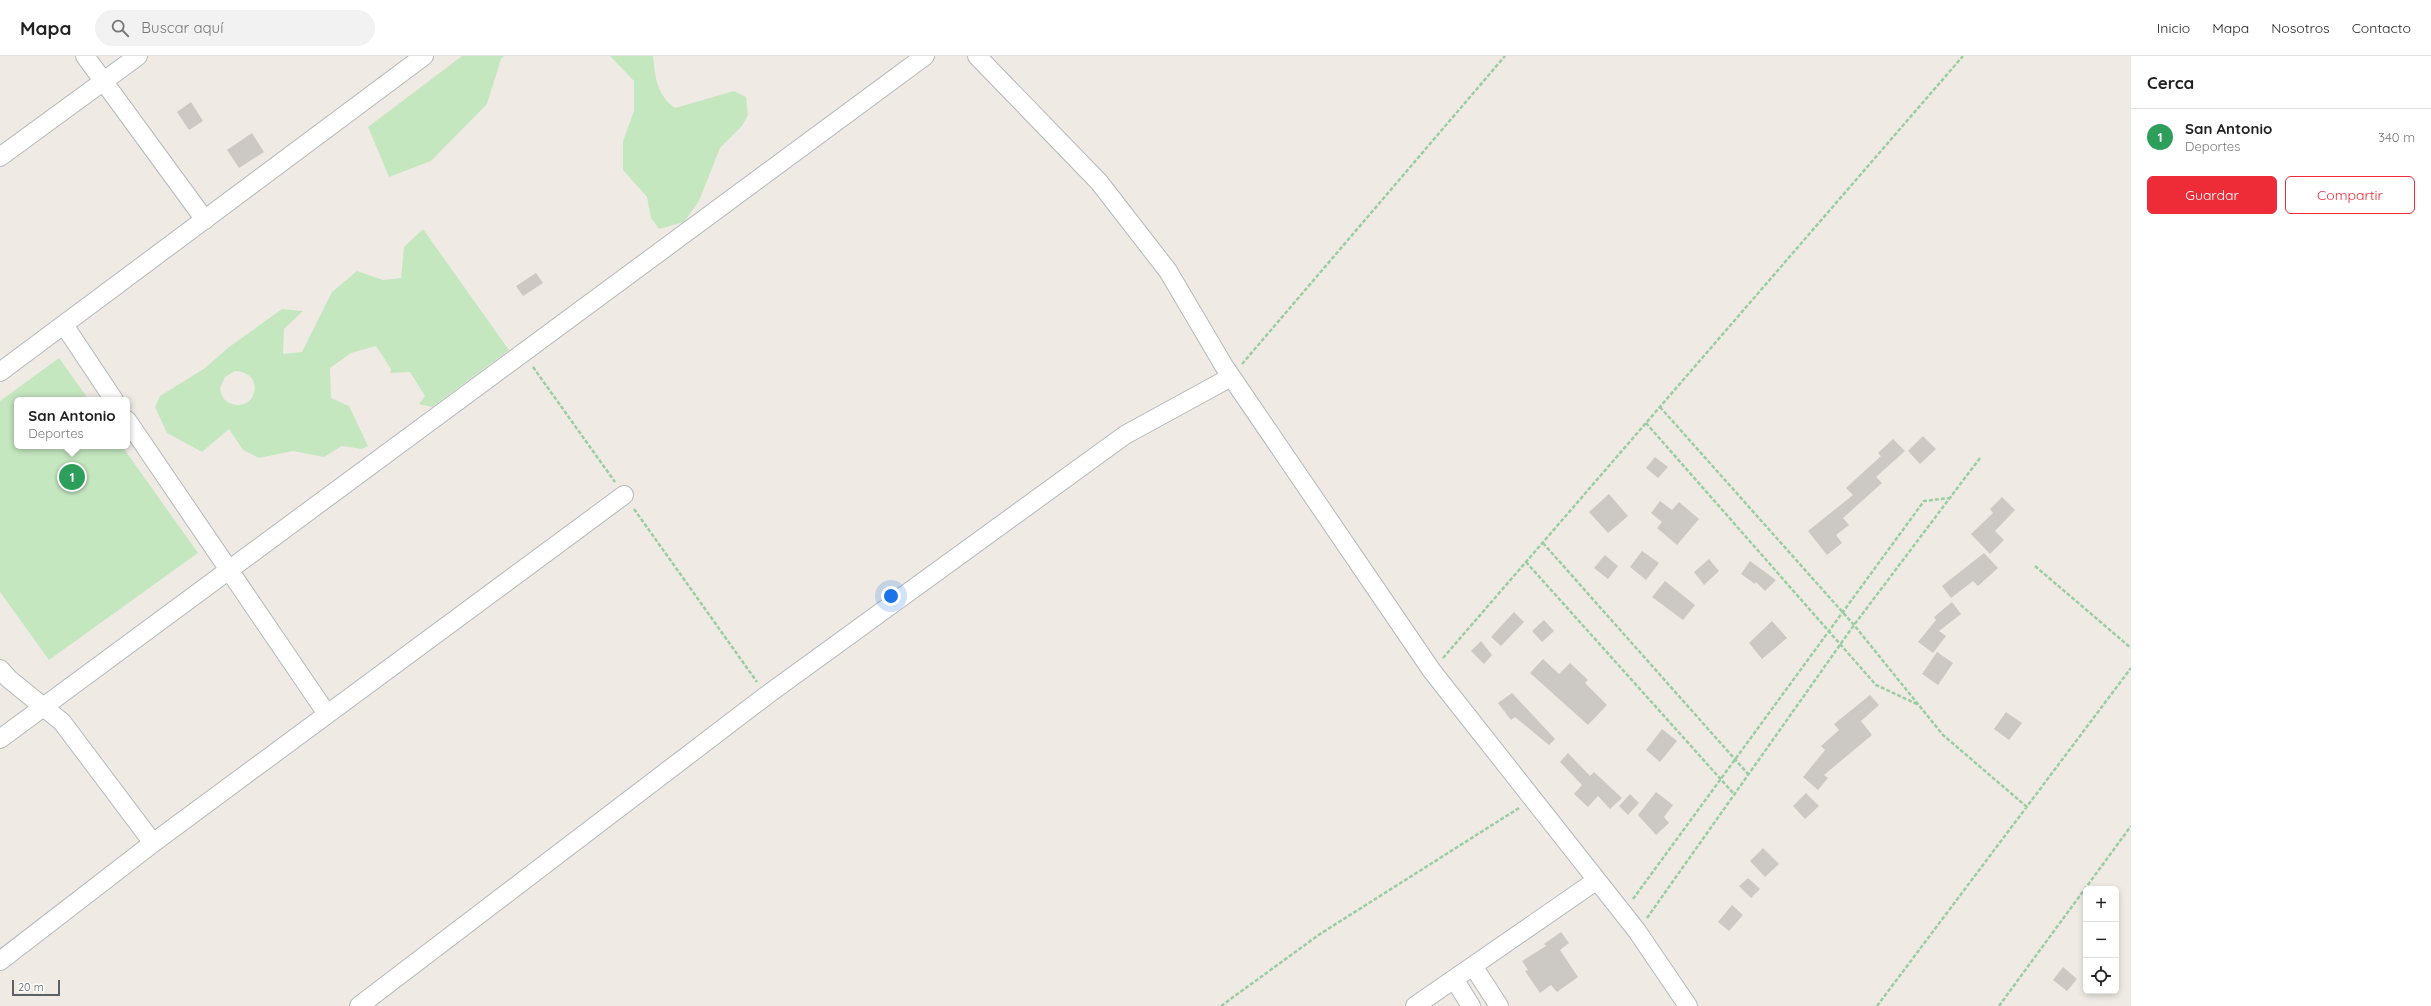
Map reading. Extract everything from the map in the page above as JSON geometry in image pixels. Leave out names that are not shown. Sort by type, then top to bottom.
[{"type":"street","points":[[85,56],[205,220]]},
{"type":"street","points":[[0,156],[138,56]]},
{"type":"street","points":[[0,372],[424,56]]},
{"type":"street","points":[[0,739],[925,56]]},
{"type":"street","points":[[978,56],[1103,188],[1168,271],[1231,377],[1432,671],[1638,931],[1688,1006]]},
{"type":"street","points":[[64,325],[112,397]]},
{"type":"street","points":[[359,1006],[767,695],[1125,434],[1231,377]]},
{"type":"street","points":[[130,424],[228,571],[327,714]]},
{"type":"street","points":[[0,961],[153,843],[624,495]]},
{"type":"street","points":[[0,669],[9,679],[62,722],[153,843]]},
{"type":"street","points":[[1415,1006],[1597,880]]},
{"type":"street","points":[[1473,966],[1499,1006]]},
{"type":"street","points":[[1454,979],[1471,1006]]},
{"type":"path","points":[[1231,377],[1505,56]]},
{"type":"path","points":[[1432,671],[1963,56]]},
{"type":"path","points":[[523,353],[767,695]]},
{"type":"path","points":[[1660,407],[1843,612],[1942,734],[2027,806]]},
{"type":"path","points":[[1646,423],[1876,685],[1918,704]]},
{"type":"path","points":[[1638,931],[1854,625],[1980,458]]},
{"type":"path","points":[[1623,913],[1924,500],[1950,498]]},
{"type":"path","points":[[1543,543],[1748,774]]},
{"type":"path","points":[[1526,562],[1734,794]]},
{"type":"path","points":[[2035,566],[2131,648]]},
{"type":"path","points":[[1877,1006],[2131,668]]},
{"type":"path","points":[[1221,1006],[1320,934],[1533,799]]},
{"type":"path","points":[[1999,1006],[2131,826]]},
{"type":"green space","points":[[462,56],[504,56],[501,59],[487,104],[431,161],[389,177],[368,127]]},
{"type":"green space","points":[[610,56],[653,56],[658,85],[664,97],[675,108],[734,91],[746,97],[748,115],[742,126],[720,148],[699,201],[684,222],[659,229],[651,218],[647,197],[623,170],[623,141],[634,111],[634,81]]},
{"type":"green space","points":[[423,229],[509,350],[432,407],[419,404],[425,396],[410,372],[390,373],[391,369],[376,346],[351,353],[330,368],[331,398],[349,406],[368,446],[362,449],[342,446],[324,457],[293,451],[259,458],[243,450],[229,429],[202,452],[167,433],[155,407],[160,396],[205,368],[229,347],[282,309],[303,311],[284,329],[283,354],[302,352],[332,292],[357,271],[383,280],[401,278],[404,247]],"holes":[[[235,371],[245,373],[251,378],[254,384],[252,397],[241,405],[227,402],[223,398],[220,388],[225,377]]]},
{"type":"green space","points":[[59,358],[87,397],[14,397],[14,449],[124,449],[198,553],[49,660],[0,592],[0,401]]},
{"type":"building","points":[[191,102],[203,121],[189,130],[177,112]]},
{"type":"building","points":[[252,133],[264,152],[239,168],[227,150]]},
{"type":"building","points":[[536,273],[543,283],[523,296],[516,286]]},
{"type":"building","points":[[1923,436],[1936,449],[1920,464],[1908,451]]},
{"type":"building","points":[[1893,439],[1905,451],[1876,477],[1882,483],[1843,518],[1849,525],[1836,535],[1842,543],[1827,555],[1808,531],[1853,495],[1846,488],[1881,456],[1878,453]]},
{"type":"building","points":[[1655,457],[1668,467],[1658,478],[1646,468]]},
{"type":"building","points":[[1609,494],[1628,516],[1608,533],[1589,512]]},
{"type":"building","points":[[2002,497],[2015,510],[1995,531],[2004,540],[1990,554],[1971,534],[1993,513],[1990,509]]},
{"type":"building","points":[[1660,501],[1672,510],[1679,502],[1699,519],[1677,545],[1657,528],[1662,522],[1651,513]]},
{"type":"building","points":[[1642,551],[1659,563],[1646,580],[1630,567]]},
{"type":"building","points":[[1984,553],[1998,568],[1978,586],[1973,581],[1951,598],[1942,586]]},
{"type":"building","points":[[1605,555],[1618,566],[1608,579],[1594,568]]},
{"type":"building","points":[[1709,559],[1719,571],[1704,585],[1694,572]]},
{"type":"building","points":[[1750,561],[1776,580],[1765,591],[1756,582],[1755,584],[1741,574]]},
{"type":"building","points":[[1665,581],[1695,605],[1683,620],[1652,597]]},
{"type":"building","points":[[1952,602],[1961,614],[1939,631],[1946,636],[1933,653],[1918,642],[1936,620],[1934,617]]},
{"type":"building","points":[[1514,612],[1524,622],[1501,646],[1491,637]]},
{"type":"building","points":[[1544,620],[1554,631],[1542,642],[1532,631]]},
{"type":"building","points":[[1772,621],[1787,638],[1762,659],[1749,643]]},
{"type":"building","points":[[1481,641],[1492,655],[1484,664],[1471,651]]},
{"type":"building","points":[[1937,652],[1953,663],[1938,685],[1922,674]]},
{"type":"building","points":[[1543,659],[1559,674],[1570,663],[1588,680],[1585,683],[1607,705],[1588,725],[1530,673]]},
{"type":"building","points":[[1512,693],[1555,739],[1549,745],[1515,717],[1511,720],[1498,703]]},
{"type":"building","points":[[1870,695],[1879,705],[1861,721],[1872,735],[1824,775],[1828,778],[1818,790],[1803,777],[1825,750],[1821,746],[1839,730],[1834,724]]},
{"type":"building","points":[[2006,712],[2022,723],[2009,740],[1994,729]]},
{"type":"building","points":[[1662,729],[1677,741],[1660,762],[1646,750]]},
{"type":"building","points":[[1568,753],[1590,776],[1594,772],[1622,798],[1610,809],[1598,796],[1588,807],[1574,794],[1582,785],[1560,762]]},
{"type":"building","points":[[1656,792],[1673,805],[1664,817],[1669,823],[1656,835],[1638,815]]},
{"type":"building","points":[[1806,793],[1819,806],[1805,819],[1793,806]]},
{"type":"building","points":[[1630,794],[1639,803],[1628,815],[1619,806]]},
{"type":"building","points":[[1763,848],[1779,864],[1765,877],[1750,861]]},
{"type":"building","points":[[1748,878],[1760,889],[1751,898],[1739,886]]},
{"type":"building","points":[[1732,905],[1743,915],[1729,931],[1718,922]]},
{"type":"building","points":[[1561,932],[1569,943],[1560,950],[1578,977],[1557,992],[1551,985],[1540,993],[1525,971],[1528,970],[1522,961],[1546,946],[1544,944]]},
{"type":"building","points":[[2063,967],[2077,979],[2067,991],[2053,980]]},
{"type":"place","name":"San Antonio","points":[[72,477]]}]
